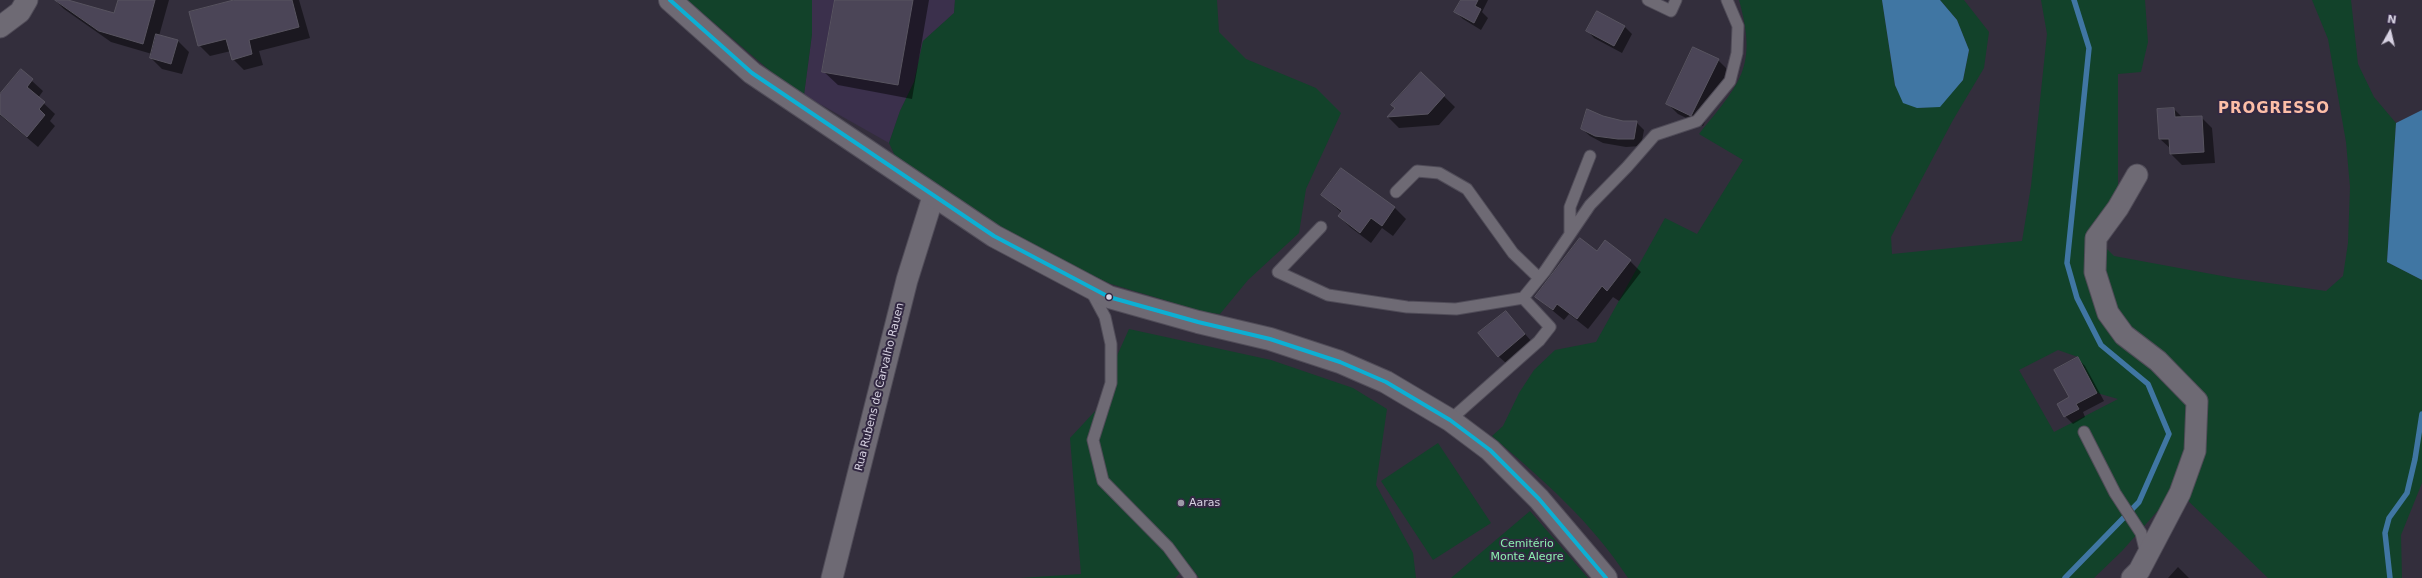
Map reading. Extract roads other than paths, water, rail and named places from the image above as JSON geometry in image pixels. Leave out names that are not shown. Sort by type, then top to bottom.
[{"type":"street","points":[[0,27],[20,12],[27,0]]},
{"type":"street","points":[[670,0],[752,73],[862,146],[933,197],[994,236],[1109,297],[1198,322],[1270,339],[1340,362],[1386,382],[1450,420],[1490,450],[1539,499],[1606,578]]},
{"type":"street","points":[[2132,578],[2146,557],[2180,493],[2195,451],[2197,401],[2158,360],[2124,336],[2108,313],[2096,272],[2096,238],[2118,208],[2137,175]]},
{"type":"street","name":"Rua Rubens de Carvalho Rauen","points":[[832,578],[907,280],[933,197]]},
{"type":"lane","points":[[1648,0],[1671,11],[1676,0]]},
{"type":"lane","points":[[1321,227],[1278,272],[1328,295],[1407,308],[1456,309],[1523,298],[1539,278],[1590,205],[1627,167],[1655,134],[1697,121],[1730,81],[1737,53],[1738,26],[1727,0]]},
{"type":"lane","points":[[1570,234],[1570,207],[1590,156]]},
{"type":"lane","points":[[1396,192],[1417,171],[1439,173],[1467,189],[1513,253],[1539,278]]},
{"type":"lane","points":[[1089,287],[1105,317],[1111,344],[1110,383],[1093,440],[1103,481],[1168,547],[1191,578]]},
{"type":"lane","points":[[1450,420],[1539,342],[1550,327],[1523,298]]},
{"type":"lane","points":[[2084,432],[2115,493],[2141,533],[2146,557]]},
{"type":"water","points":[[1882,0],[1940,0],[1957,20],[1969,50],[1963,80],[1940,107],[1917,108],[1903,103],[1895,85]]},
{"type":"water","points":[[2422,110],[2422,280],[2387,262],[2396,123]]},
{"type":"waterway","points":[[2065,578],[2139,502],[2169,434],[2148,384],[2101,345],[2077,298],[2067,263],[2089,48],[2074,0]]},
{"type":"waterway","points":[[2390,578],[2385,533],[2389,518],[2407,493],[2415,459],[2422,414]]},
{"type":"place","name":"Aaras","points":[[1181,503]]},
{"type":"district","name":"PROGRESSO","points":[[2274,109]]},
{"type":"park label","name":"Cemitério Monte Alegre","points":[[1527,550]]}]
